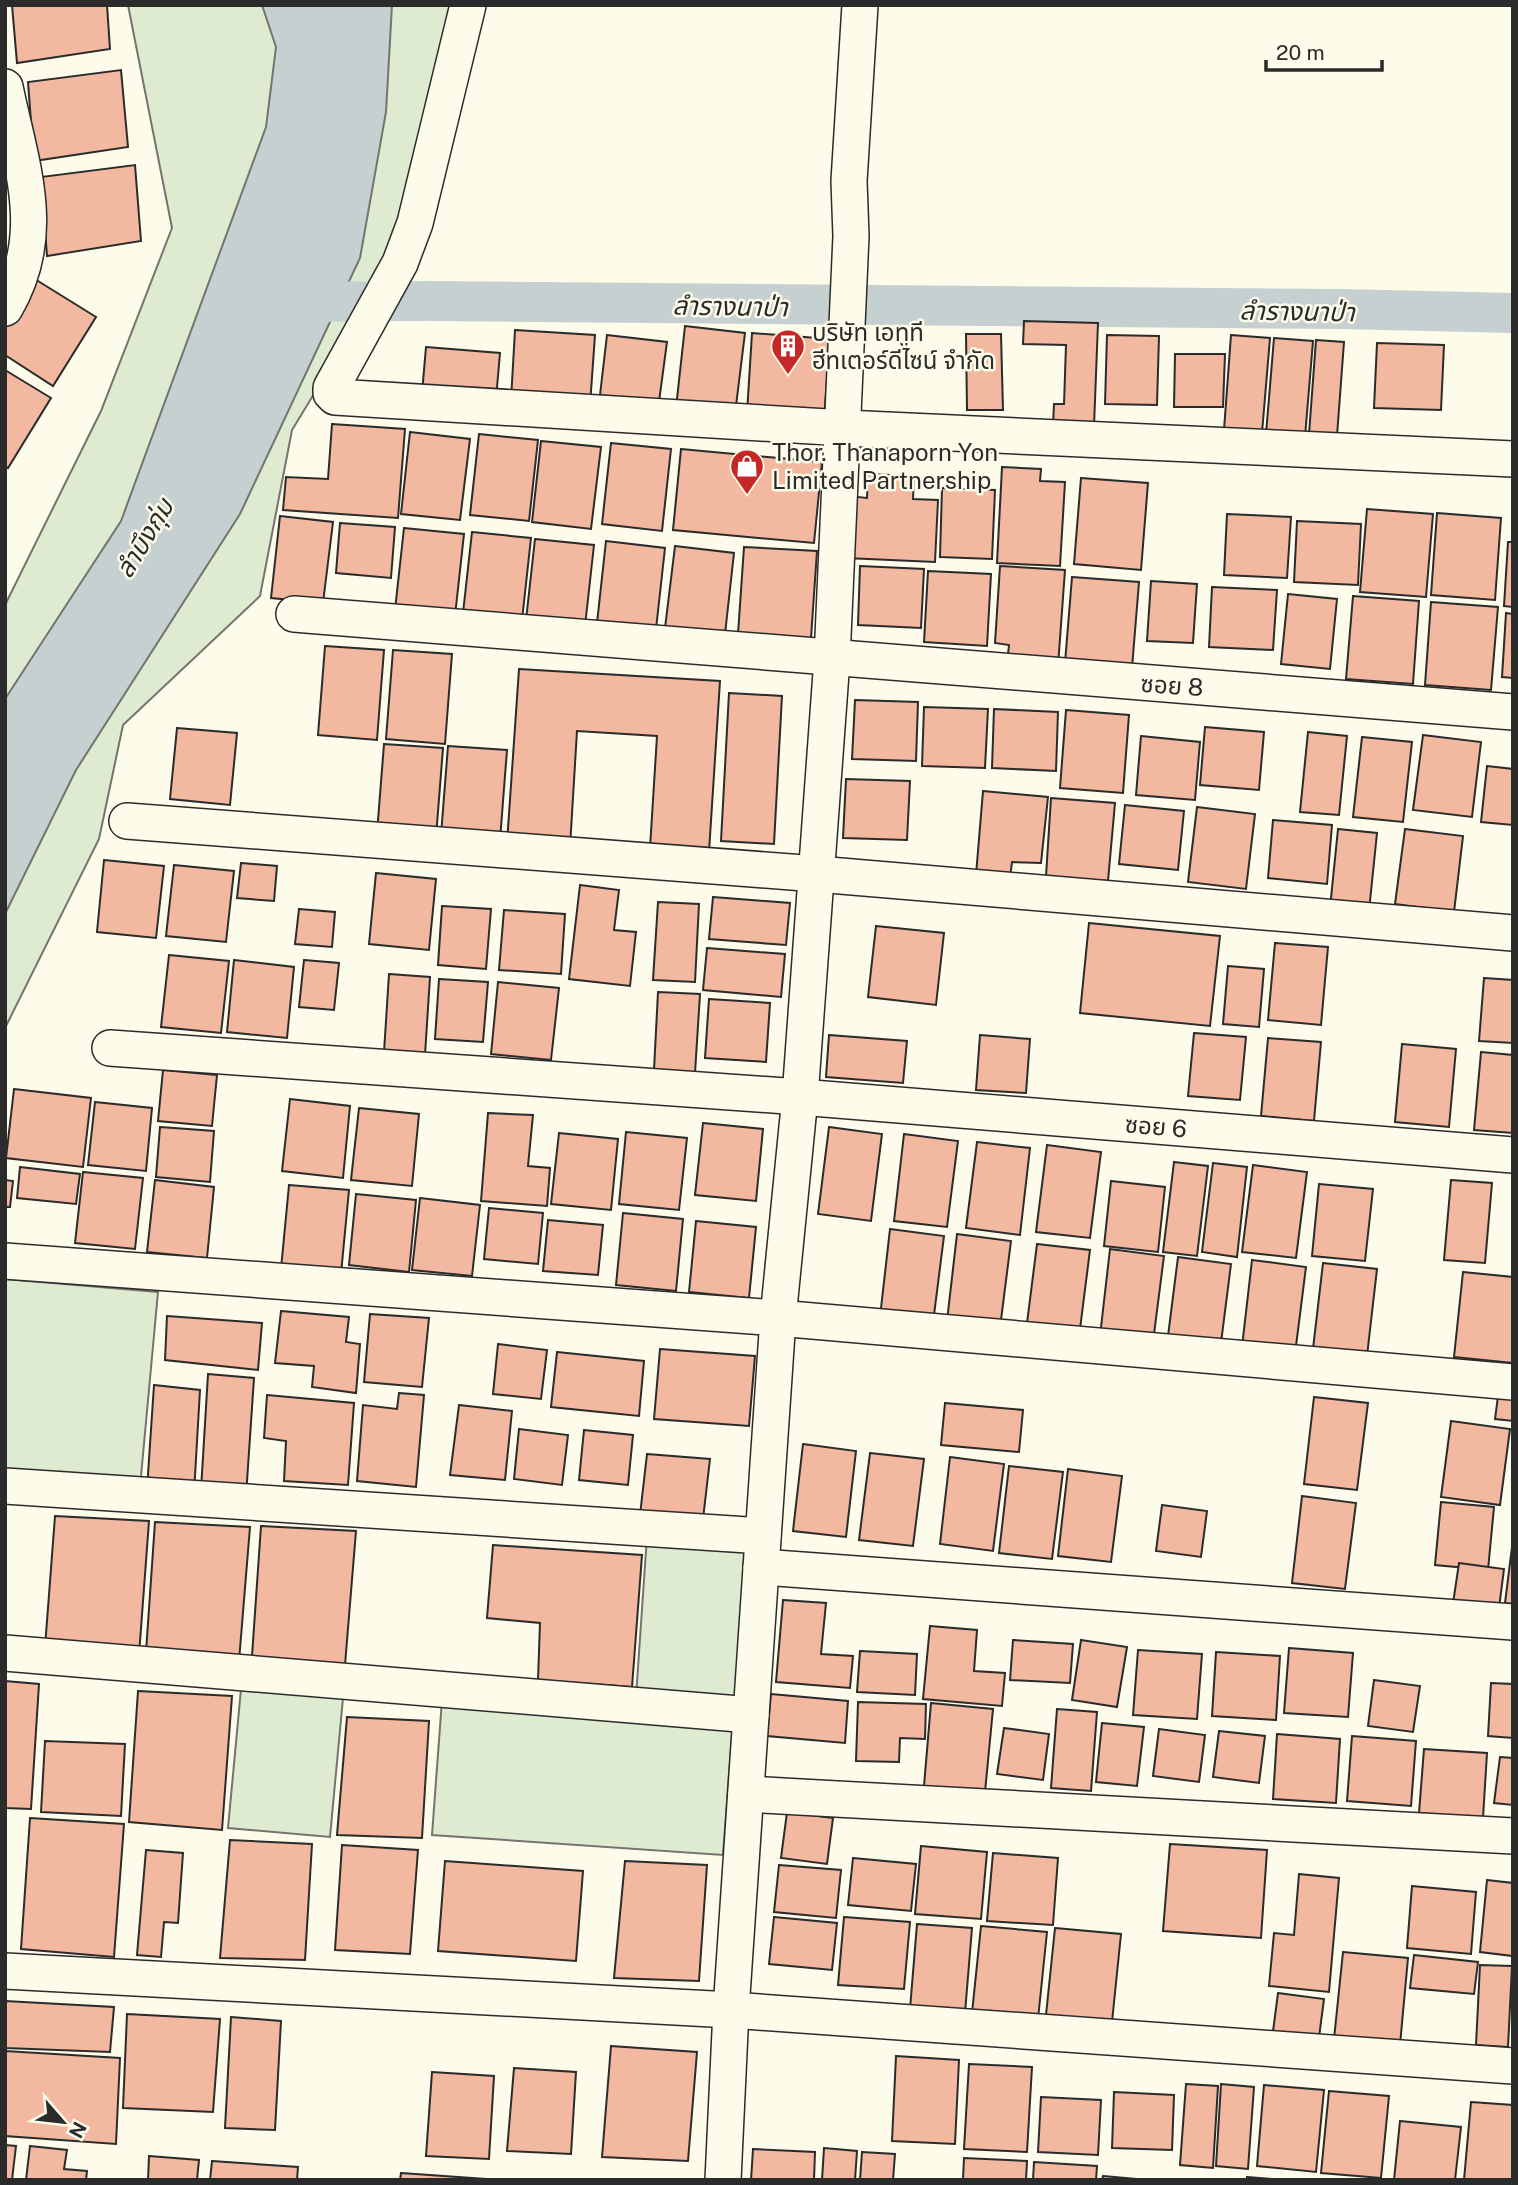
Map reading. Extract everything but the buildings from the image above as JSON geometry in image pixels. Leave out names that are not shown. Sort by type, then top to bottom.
[{"type":"street","points":[[468,5],[415,223],[400,263],[331,388],[335,397],[844,428],[1513,459]]},
{"type":"street","points":[[723,2180],[731,2010],[778,1318],[800,1097],[832,659],[851,236],[849,181],[860,5]]},
{"type":"street","points":[[5,87],[18,211],[28,254],[18,286],[5,308]]},
{"type":"street","name":"ซอย 8","points":[[294,614],[1513,712]]},
{"type":"street","points":[[127,821],[817,874],[1513,933]]},
{"type":"street","name":"ซอย 6","points":[[110,1048],[800,1097],[1513,1155]]},
{"type":"street","points":[[5,1261],[778,1318],[1513,1382]]},
{"type":"street","points":[[5,1486],[762,1552],[1513,1622]]},
{"type":"street","points":[[5,1653],[751,1715]]},
{"type":"street","points":[[746,1794],[1513,1836]]},
{"type":"street","points":[[5,1971],[731,2010],[1513,2066]]},
{"type":"green space","points":[[128,5],[462,5],[405,244],[292,430],[260,596],[123,725],[99,839],[5,1028],[5,605],[101,411],[172,228]]},
{"type":"green space","points":[[5,1279],[158,1292],[140,1487],[5,1476]]},
{"type":"green space","points":[[647,1536],[758,1543],[748,1704],[636,1697]]},
{"type":"green space","points":[[241,1689],[343,1698],[330,1837],[228,1828]]},
{"type":"green space","points":[[442,1700],[733,1721],[723,1855],[432,1835]]},
{"type":"water","name":"ลำบึงกุ่ม","points":[[262,5],[392,5],[386,112],[360,258],[240,514],[76,770],[5,914],[5,699],[121,521],[266,127],[276,47]]},
{"type":"waterway","name":"ลำรางนาป่า","points":[[284,302],[1341,309],[1513,313]]},
{"type":"place","name":"บริษัท เอทูที ฮีทเตอร์ดีไซน์ จำกัด","points":[[788,376]]},
{"type":"place","name":"Thor. Thanaporn Yon Limited Partnership","points":[[747,496]]}]
